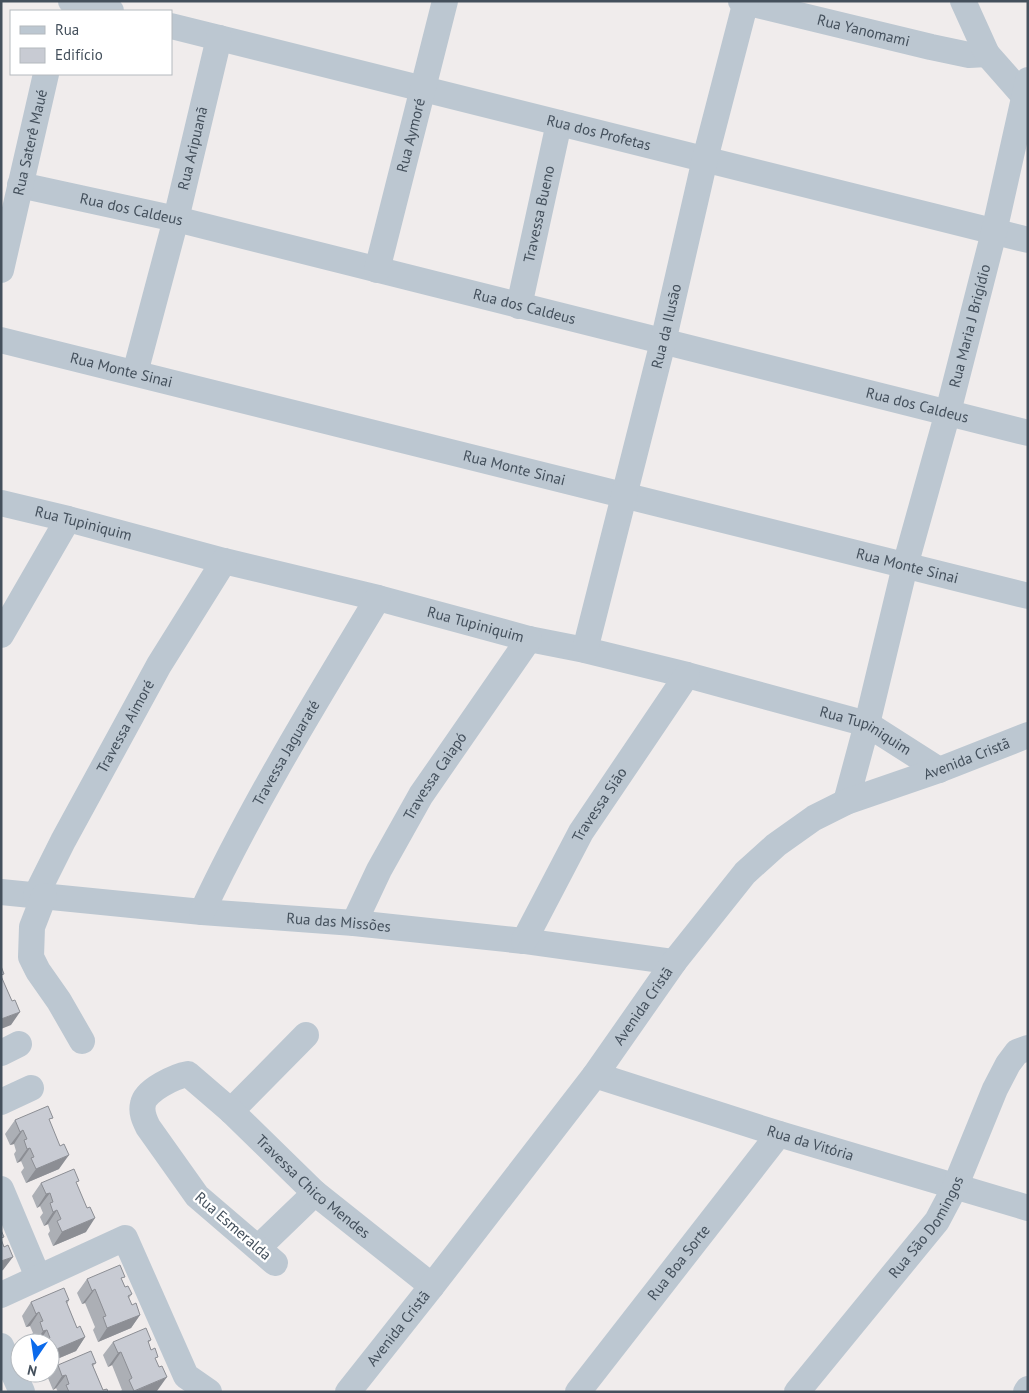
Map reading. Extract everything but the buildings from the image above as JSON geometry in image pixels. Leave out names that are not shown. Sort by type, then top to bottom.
[{"type":"street","points":[[71,1],[107,10]]},
{"type":"street","name":"Rua Aymoré","points":[[377,270],[445,1]]},
{"type":"street","points":[[962,1],[987,54],[1026,88]]},
{"type":"street","name":"Rua Yanomami","points":[[744,2],[968,55],[987,54]]},
{"type":"street","name":"Rua da Ilusão","points":[[585,650],[663,342],[705,159],[744,2]]},
{"type":"street","name":"Rua dos Profetas","points":[[172,26],[1028,240]]},
{"type":"street","name":"Rua Aripuanã","points":[[135,373],[176,219],[219,38]]},
{"type":"street","name":"Rua Saterê Maué","points":[[1,270],[46,75]]},
{"type":"street","name":"Rua Maria J Brigídio","points":[[846,802],[905,566],[948,412],[994,232],[1026,88]]},
{"type":"street","name":"Travessa Bueno","points":[[519,306],[560,123]]},
{"type":"street","name":"Rua dos Caldeus","points":[[20,185],[176,219],[1028,433]]},
{"type":"street","name":"Rua Monte Sinai","points":[[1,340],[1028,596]]},
{"type":"street","name":"Rua Tupiniquim","points":[[1,503],[224,561],[378,598],[529,639],[585,650],[687,675],[867,724],[939,770]]},
{"type":"street","points":[[1,634],[68,519]]},
{"type":"street","name":"Travessa Aimoré","points":[[82,1041],[31,957],[32,927],[40,896],[63,841],[159,665],[224,561]]},
{"type":"street","name":"Travessa Jaguaraté","points":[[202,912],[223,867],[287,750],[378,598]]},
{"type":"street","name":"Travessa Caiapó","points":[[354,923],[379,870],[421,795],[529,639]]},
{"type":"street","name":"Travessa Sião","points":[[524,941],[581,832],[687,675]]},
{"type":"street","name":"Avenida Cristã","points":[[348,1392],[595,1075],[674,962],[745,873],[776,845],[814,818],[846,802],[939,770],[1028,735]]},
{"type":"street","name":"Rua das Missões","points":[[1,892],[202,912],[354,923],[524,941],[674,962]]},
{"type":"street","points":[[231,1111],[306,1035]]},
{"type":"street","name":"Rua São Domingos","points":[[797,1392],[925,1237],[948,1204],[995,1089],[1008,1064],[1017,1052],[1028,1048]]},
{"type":"street","name":"Travessa Chico Mendes","points":[[142,1114],[143,1101],[150,1092],[179,1076],[188,1074],[231,1111],[315,1193],[432,1286]]},
{"type":"street","name":"Rua da Vitória","points":[[595,1075],[779,1134],[1028,1208]]},
{"type":"street","points":[[1,1102],[31,1088]]},
{"type":"street","name":"Rua Esmeralda","points":[[142,1114],[148,1127],[197,1196],[267,1255],[315,1193]]},
{"type":"street","name":"Rua Boa Sorte","points":[[578,1392],[779,1134]]},
{"type":"street","points":[[1,1189],[38,1277]]},
{"type":"street","points":[[1,1294],[125,1238],[186,1376],[207,1391]]},
{"type":"street","points":[[1,1346],[22,1392]]}]
